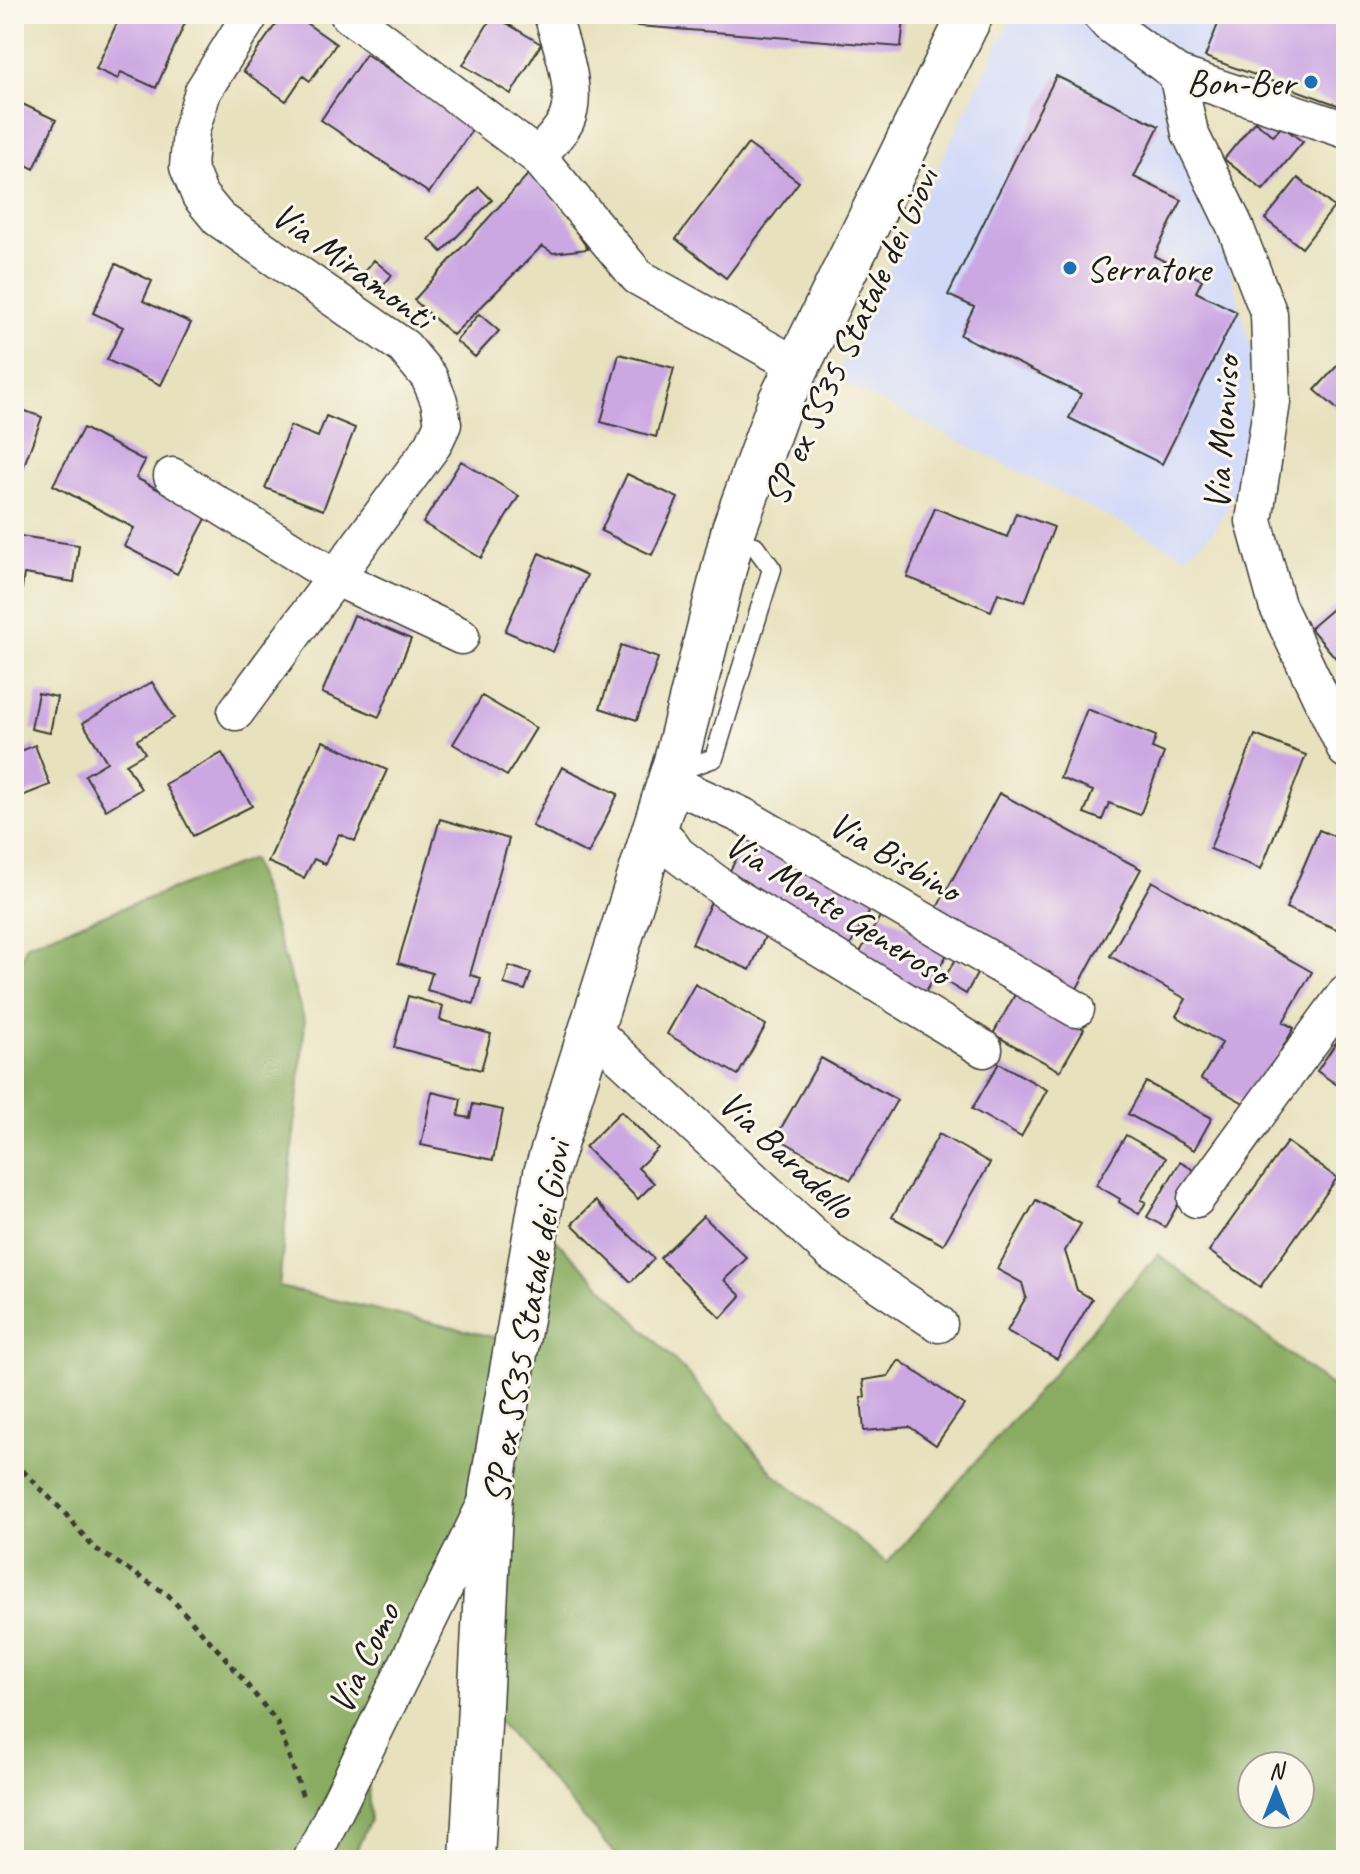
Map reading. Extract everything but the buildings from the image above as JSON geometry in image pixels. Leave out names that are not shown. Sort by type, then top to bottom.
[{"type":"main road","name":"SP ex SS35 Statale dei Giovi","points":[[472,1860],[491,1493],[546,1173],[673,769],[734,529],[780,402],[971,14]]},
{"type":"main road","name":"SP ex SS35 Statale dei Giovi","points":[[673,769],[808,409],[1002,14]]},
{"type":"main road","points":[[774,497],[781,439],[804,380],[798,366]]},
{"type":"street","name":"Via Miramonti","points":[[236,712],[433,445],[443,424],[439,401],[429,377],[404,347],[219,219],[200,196],[188,167],[191,131],[203,91],[251,14]]},
{"type":"street","points":[[348,14],[538,157],[638,277],[798,366]]},
{"type":"street","points":[[538,157],[566,120],[569,95],[569,76],[552,14]]},
{"type":"street","points":[[1100,14],[1177,74],[1346,130]]},
{"type":"street","name":"Via Monviso","points":[[1177,74],[1190,133],[1234,224],[1269,314],[1272,402],[1254,521],[1277,605],[1346,750]]},
{"type":"street","points":[[172,476],[335,577],[461,636]]},
{"type":"street","name":"Via Bisbino","points":[[673,769],[743,816],[1076,1009]]},
{"type":"street","name":"Via Monte Generoso","points":[[653,834],[668,841],[677,854],[729,893],[984,1049]]},
{"type":"street","points":[[1196,1199],[1346,993]]},
{"type":"street","name":"Via Baradello","points":[[591,1029],[832,1253],[939,1324]]},
{"type":"street","name":"Via Como","points":[[312,1857],[491,1493]]},
{"type":"path","points":[[14,1462],[63,1511],[93,1547],[168,1595],[227,1660],[277,1722],[303,1795],[312,1857]]},
{"type":"shaded area","points":[[1013,14],[1346,14],[1346,108],[1205,57],[1168,113],[1226,255],[1252,352],[1244,477],[1214,531],[1185,556],[835,378]]},
{"type":"green space","points":[[252,859],[305,1022],[279,1287],[502,1339],[549,1233],[689,1375],[774,1474],[887,1563],[1158,1254],[1346,1398],[1346,1860],[621,1860],[482,1703],[490,1528],[366,1751],[370,1820],[352,1860],[14,1860],[14,978],[27,944]]},
{"type":"place","name":"Bon-Ber","points":[[1311,82]]},
{"type":"place","name":"Serratore","points":[[1070,268]]}]
